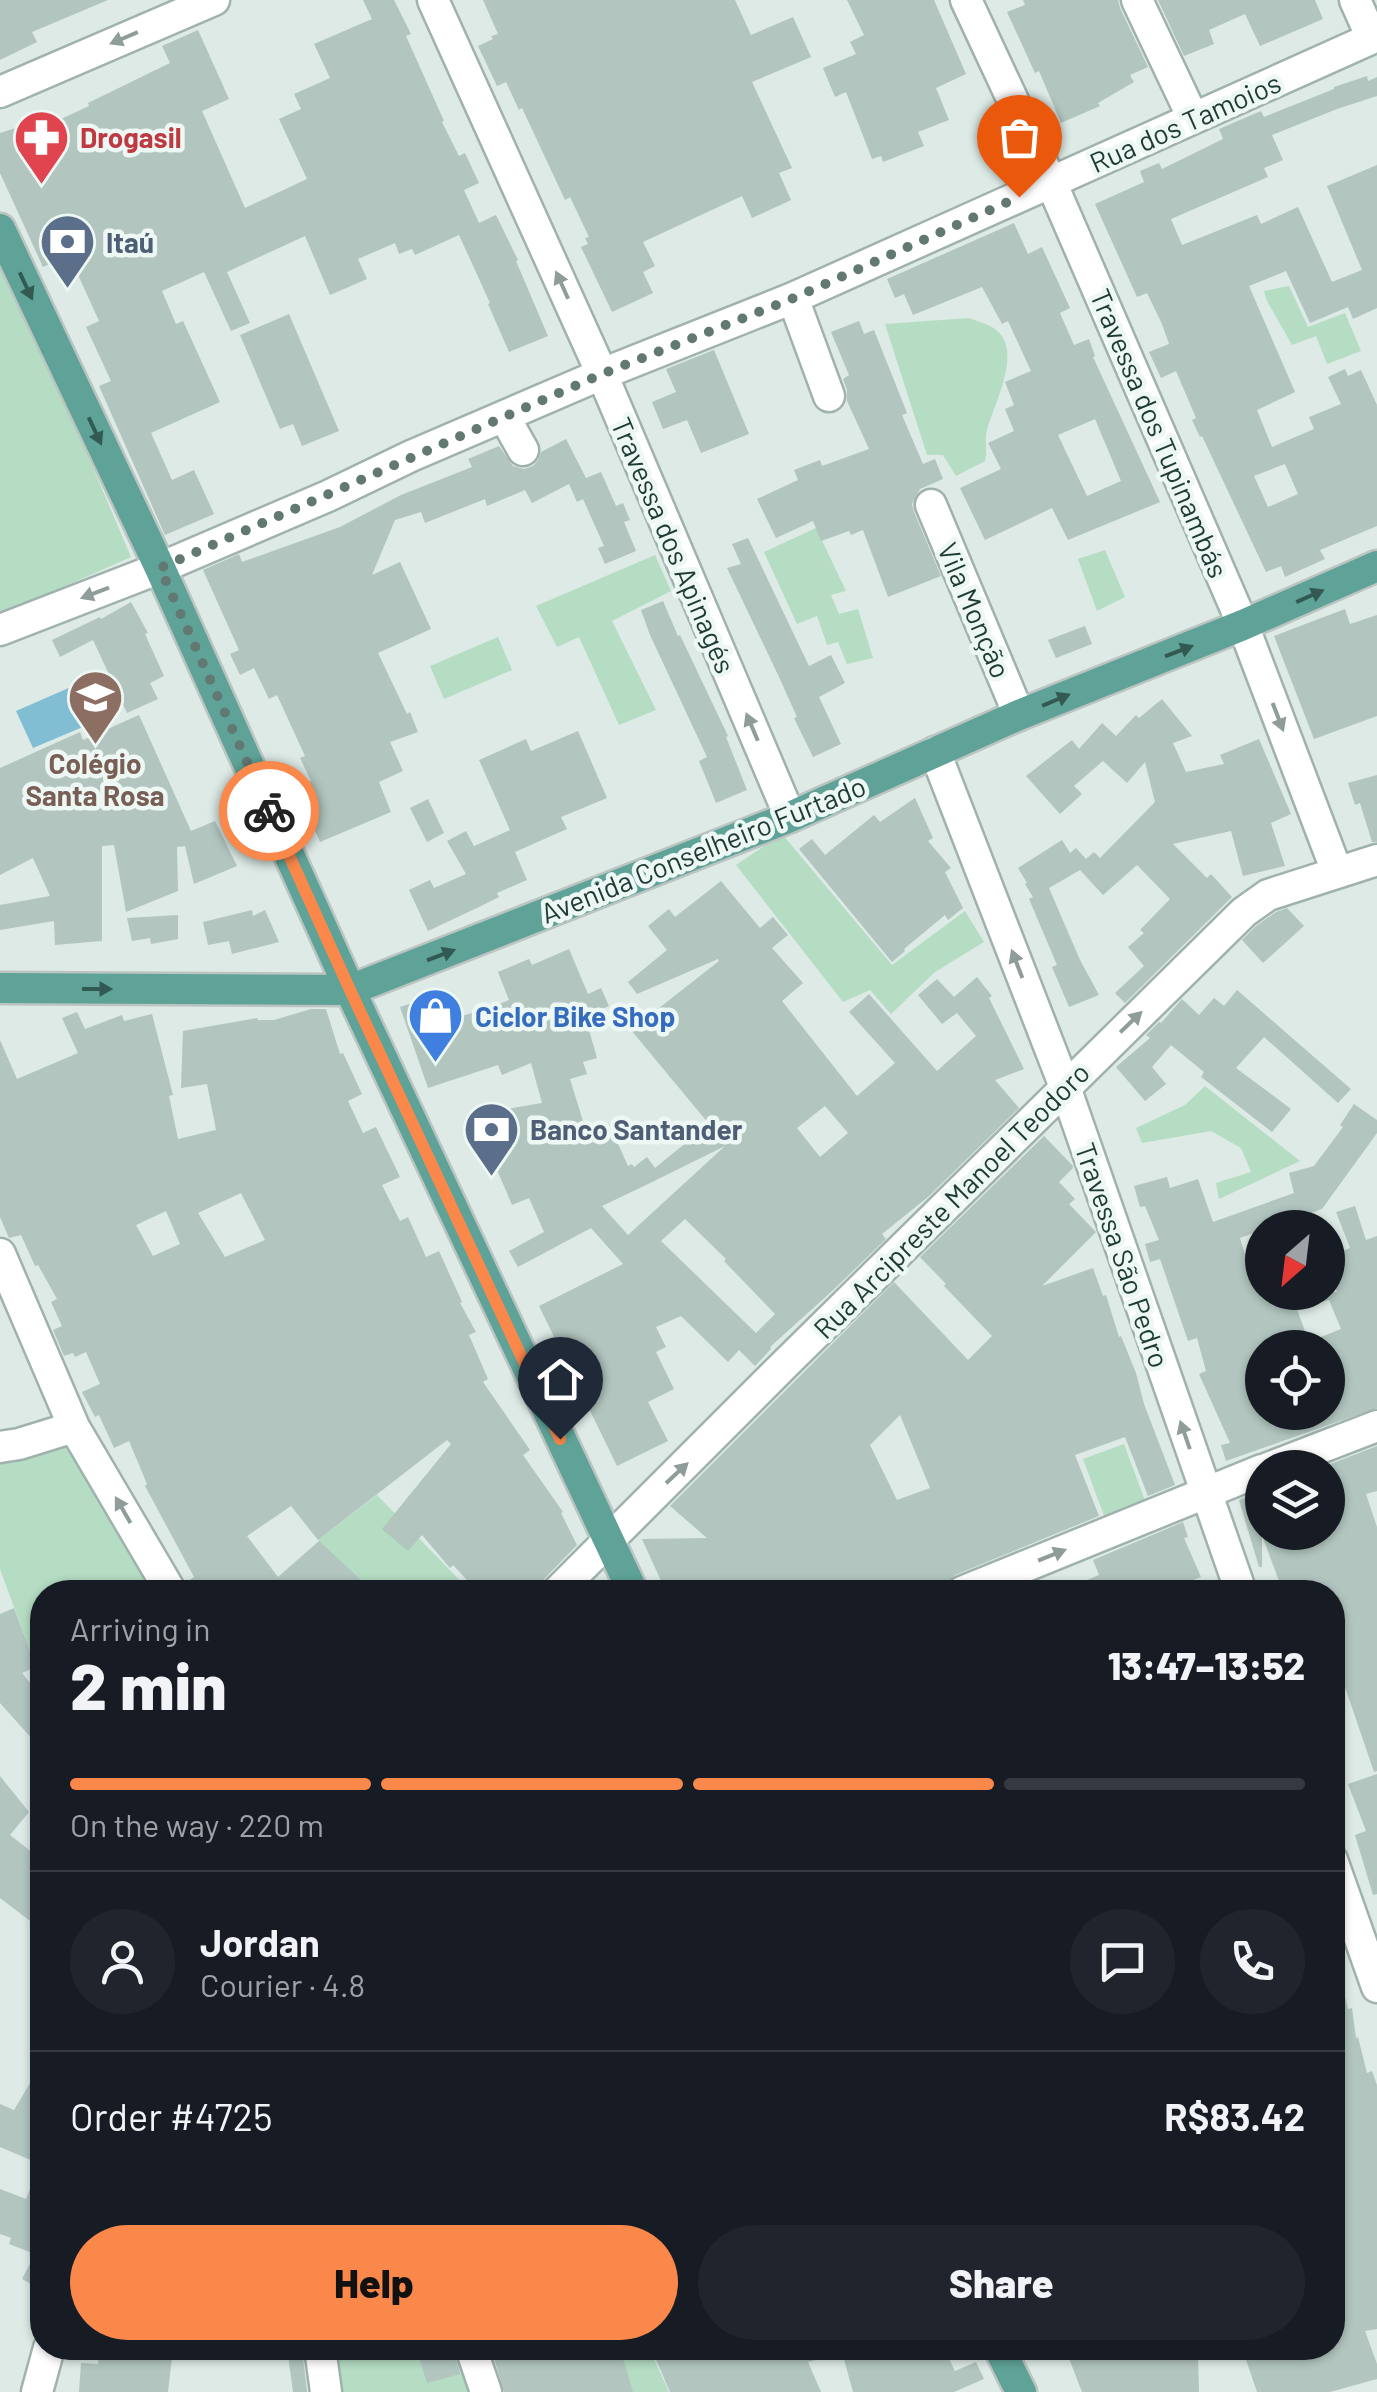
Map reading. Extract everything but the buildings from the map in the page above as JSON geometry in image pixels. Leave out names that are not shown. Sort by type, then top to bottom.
[{"type":"main road","points":[[0,228],[160,568],[350,990],[627,1580]]},
{"type":"main road","name":"Avenida Conselheiro Furtado","points":[[0,988],[350,990],[790,817],[1019,715],[1243,626],[1377,566]]},
{"type":"main road","points":[[1005,2360],[1020,2392]]},
{"type":"street","points":[[0,92],[214,0]]},
{"type":"street","name":"Travessa dos Apinagés","points":[[433,0],[602,374],[790,817]]},
{"type":"street","name":"Travessa dos Tupinambás","points":[[966,0],[1052,182],[1243,626],[1337,872]]},
{"type":"street","points":[[1137,0],[1193,118]]},
{"type":"street","points":[[1355,0],[1375,37]]},
{"type":"street","name":"Rua dos Tamoios","points":[[0,630],[160,568],[602,374],[794,298],[1375,37]]},
{"type":"street","points":[[794,298],[829,396]]},
{"type":"street","points":[[504,416],[522,450]]},
{"type":"street","name":"Vila Monção","points":[[931,505],[1019,715]]},
{"type":"street","name":"Travessa São Pedro","points":[[935,752],[1065,1087],[1237,1580]]},
{"type":"street","name":"Rua Arcipreste Manoel Teodoro","points":[[569,1580],[1244,912],[1268,895],[1377,860]]},
{"type":"street","points":[[0,1254],[74,1427],[164,1580]]},
{"type":"street","points":[[1314,1450],[1377,1426]]},
{"type":"street","points":[[0,1447],[74,1427]]},
{"type":"street","points":[[991,1580],[1245,1477]]},
{"type":"street","points":[[1345,1897],[1377,1988]]},
{"type":"street","points":[[37,2392],[46,2360]]},
{"type":"street","points":[[322,2360],[326,2392]]},
{"type":"street","points":[[475,2360],[486,2392]]},
{"type":"green space","points":[[0,249],[131,557],[0,615]]},
{"type":"green space","points":[[1289,286],[1308,327],[1345,313],[1361,351],[1327,364],[1316,336],[1292,345],[1264,291]]},
{"type":"green space","points":[[969,318],[992,327],[1002,336],[1007,361],[987,430],[985,461],[956,476],[943,455],[927,455],[885,324]]},
{"type":"green space","points":[[816,528],[846,591],[831,595],[839,614],[858,609],[873,658],[847,664],[838,642],[827,645],[817,616],[797,624],[764,552]]},
{"type":"green space","points":[[1105,550],[1125,597],[1097,611],[1078,559]]},
{"type":"green space","points":[[655,555],[671,591],[612,621],[656,710],[619,725],[579,637],[557,647],[536,606]]},
{"type":"green space","points":[[498,637],[512,670],[444,699],[430,666]]},
{"type":"green space","points":[[782,834],[892,965],[965,911],[984,942],[935,972],[891,1014],[870,990],[843,1002],[736,865]]},
{"type":"green space","points":[[1205,1086],[1300,1161],[1219,1199],[1216,1183],[1251,1172],[1241,1148],[1211,1131],[1142,1143],[1136,1128],[1185,1105]]},
{"type":"green space","points":[[71,1437],[152,1580],[30,1580],[30,1651],[0,1569],[0,1448]]},
{"type":"green space","points":[[1124,1444],[1147,1506],[1106,1521],[1083,1459]]},
{"type":"green space","points":[[377,1495],[459,1580],[358,1580],[318,1540]]},
{"type":"green space","points":[[332,2360],[465,2360],[475,2392],[338,2392]]},
{"type":"green space","points":[[617,2360],[654,2360],[669,2392],[627,2392]]},
{"type":"water","points":[[87,680],[104,718],[33,748],[16,711]]},
{"type":"way so far","points":[[269,811],[160,568],[602,374],[794,298],[1019,197]]},
{"type":"place","name":"Drogasil","points":[[41,186]]},
{"type":"place","name":"Itaú","points":[[67,291]]},
{"type":"place","name":"Colégio Santa Rosa","points":[[95,746]]},
{"type":"place","name":"Ciclor Bike Shop","points":[[436,1065]]},
{"type":"place","name":"Banco Santander","points":[[491,1178]]},
{"type":"route","points":[[269,811],[560,1439]]}]
